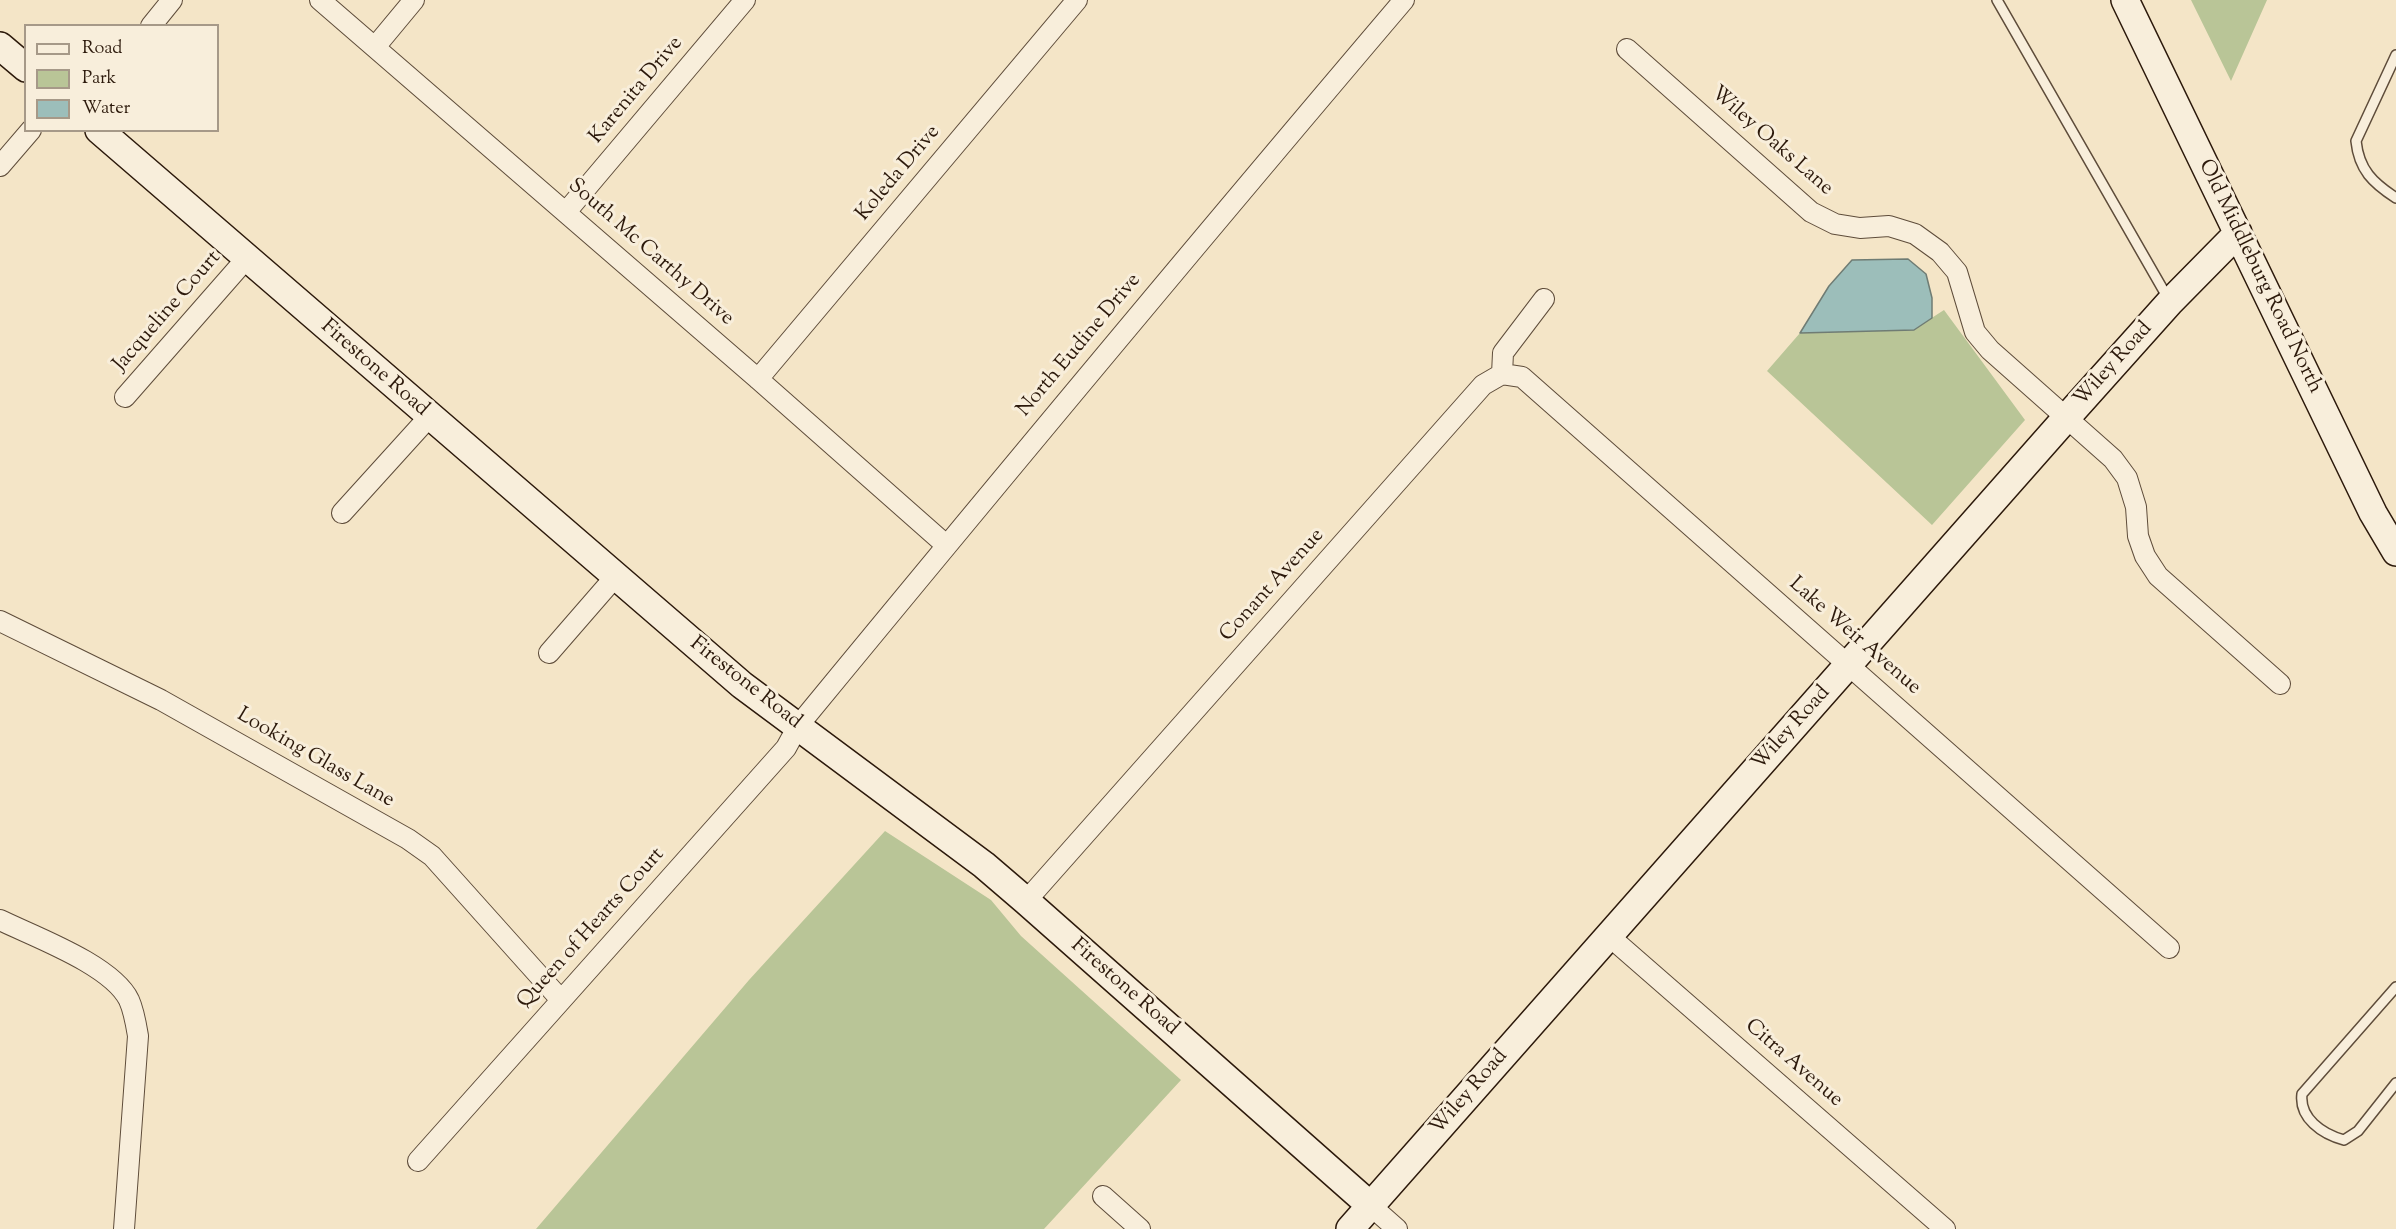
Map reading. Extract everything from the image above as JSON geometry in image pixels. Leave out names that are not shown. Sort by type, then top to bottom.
[{"type":"street","points":[[153,24],[172,0]]},
{"type":"street","name":"South Mc Carthy Drive","points":[[320,0],[946,545]]},
{"type":"street","points":[[375,47],[414,0]]},
{"type":"street","name":"Karenita Drive","points":[[566,212],[745,0]]},
{"type":"street","name":"Koleda Drive","points":[[758,379],[1077,0]]},
{"type":"street","name":"North Eudine Drive","points":[[798,726],[1180,263],[1404,0]]},
{"type":"street","name":"Old Middleburg Road North","points":[[2125,0],[2373,513],[2396,552]]},
{"type":"street","points":[[0,46],[24,66]]},
{"type":"street","name":"Wiley Oaks Lane","points":[[1627,49],[1811,212],[1835,224],[1860,228],[1889,226],[1915,234],[1940,252],[1957,272],[1975,332],[1990,350],[2114,459],[2127,478],[2136,507],[2138,536],[2145,556],[2158,576],[2280,684]]},
{"type":"street","points":[[0,166],[29,132]]},
{"type":"street","name":"Firestone Road","points":[[101,132],[742,685],[984,866],[1026,901],[1397,1229]]},
{"type":"street","name":"Wiley Road","points":[[1350,1229],[2067,417],[2170,302],[2238,233]]},
{"type":"street","name":"Jacqueline Court","points":[[125,397],[246,259]]},
{"type":"street","points":[[1502,374],[1503,353],[1544,299]]},
{"type":"street","name":"Lake Weir Avenue","points":[[1502,374],[1522,377],[2169,948]]},
{"type":"street","name":"Conant Avenue","points":[[1026,901],[1484,385],[1502,374]]},
{"type":"street","points":[[342,513],[429,417]]},
{"type":"street","points":[[549,653],[615,577]]},
{"type":"street","name":"Looking Glass Lane","points":[[0,621],[161,700],[408,839],[432,856],[561,1000]]},
{"type":"street","name":"Queen of Hearts Court","points":[[418,1161],[786,748],[798,726]]},
{"type":"street","points":[[0,920],[97,968],[114,981],[128,999],[135,1018],[138,1036],[124,1229]]},
{"type":"street","name":"Citra Avenue","points":[[1609,936],[1945,1229]]},
{"type":"street","points":[[1103,1196],[1140,1229]]},
{"type":"lane","points":[[1997,0],[2170,302]]},
{"type":"lane","points":[[2396,55],[2356,141],[2357,153],[2365,173],[2377,186],[2396,198]]},
{"type":"lane","points":[[2396,987],[2302,1094],[2301,1106],[2305,1115],[2330,1137],[2344,1140],[2358,1131],[2396,1083]]},
{"type":"green space","points":[[2191,0],[2267,0],[2231,81]]},
{"type":"green space","points":[[1944,310],[2025,420],[1932,525],[1767,371],[1800,333],[1913,330]]},
{"type":"green space","points":[[885,831],[991,900],[1021,936],[1181,1080],[1044,1229],[536,1229],[749,980]]},
{"type":"water","points":[[1908,259],[1926,274],[1932,298],[1932,318],[1914,330],[1800,333],[1829,286],[1852,260]]}]
